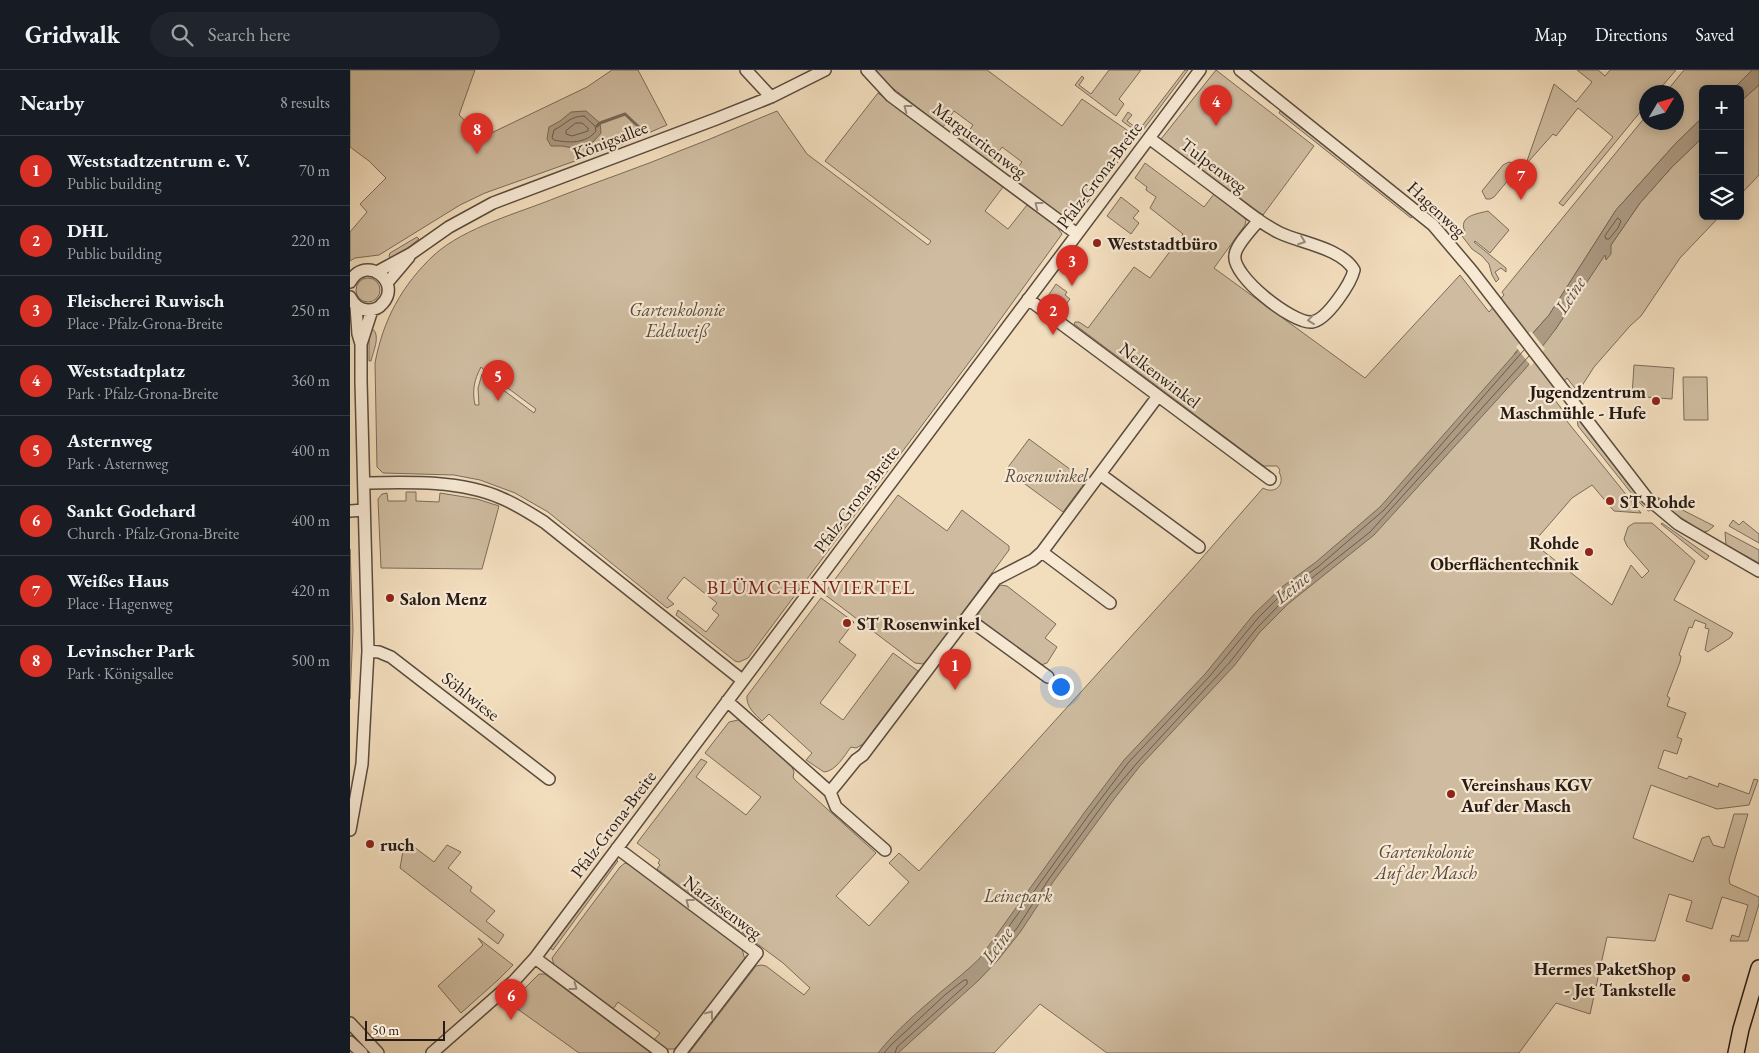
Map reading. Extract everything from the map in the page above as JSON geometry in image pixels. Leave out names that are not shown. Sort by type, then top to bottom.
[{"type":"main road","points":[[1736,1053],[1759,968]]},
{"type":"street","points":[[746,70],[771,97]]},
{"type":"street","name":"Königsallee","points":[[351,279],[359,272],[366,270],[377,272],[412,253],[449,227],[493,202],[771,97],[825,70]]},
{"type":"street","name":"Margueritenweg","points":[[867,70],[892,96],[1077,234]]},
{"type":"street","name":"Pfalz-Grona-Breite","points":[[432,1053],[514,981],[535,958],[1200,70]]},
{"type":"street","name":"Hagenweg","points":[[1240,70],[1433,225],[1460,256],[1647,498],[1678,524],[1759,571]]},
{"type":"street","name":"Tulpenweg","points":[[1149,138],[1259,220],[1280,233],[1316,246],[1350,263],[1354,270],[1352,278],[1320,319],[1312,322],[1301,321],[1291,316],[1256,289],[1238,271],[1235,263],[1237,249],[1259,220]]},
{"type":"street","name":"Königsallee","points":[[353,301],[363,309],[372,310],[379,307],[386,298],[388,291],[387,283],[412,253]]},
{"type":"street","points":[[377,272],[383,276],[387,283]]},
{"type":"street","name":"Nelkenwinkel","points":[[1028,298],[1270,479]]},
{"type":"street","name":"Königsallee","points":[[353,301],[362,344]]},
{"type":"street","name":"Königsallee","points":[[350,830],[362,764],[368,651],[361,390],[362,344],[372,310]]},
{"type":"street","points":[[830,792],[856,760],[864,755],[996,579],[1033,560],[1042,552],[1158,396]]},
{"type":"street","points":[[1100,474],[1199,547]]},
{"type":"street","points":[[364,483],[444,484],[500,497],[524,509],[544,522],[742,680]]},
{"type":"street","points":[[350,511],[364,510]]},
{"type":"street","points":[[1042,552],[1110,603]]},
{"type":"street","points":[[967,618],[1048,677]]},
{"type":"street","name":"Söhlwiese","points":[[368,651],[379,652],[391,657],[548,779]]},
{"type":"street","points":[[727,701],[830,792],[836,807],[885,850]]},
{"type":"street","name":"Narzissenweg","points":[[617,848],[757,953],[680,1053]]},
{"type":"street","points":[[535,958],[662,1053]]},
{"type":"street","points":[[350,1023],[378,1053]]},
{"type":"street","points":[[350,1042],[362,1053]]},
{"type":"green space","points":[[350,70],[475,70],[459,115],[483,137],[587,87],[612,70],[638,70],[667,125],[620,145],[485,193],[460,205],[379,255],[355,258],[350,261],[350,232],[367,212],[360,204],[386,178],[369,161],[350,147]]},
{"type":"green space","points":[[875,70],[987,70],[1062,126],[1082,99],[1137,137],[1076,217],[1065,218],[1010,177],[1022,162],[1002,147],[991,163],[962,141],[973,125],[954,111],[943,127],[890,86]]},
{"type":"green space","points":[[1109,70],[1141,70],[1119,99],[1124,104],[1116,116],[1075,85],[1082,76],[1084,78],[1079,85],[1091,94]]},
{"type":"green space","points":[[1185,70],[1188,70],[1140,134],[1122,121],[1128,112],[1132,115],[1127,121],[1139,130]]},
{"type":"green space","points":[[1216,70],[1314,146],[1263,215],[1161,139]]},
{"type":"green space","points":[[1577,70],[1598,70],[1605,76],[1610,70],[1676,70],[1663,85],[1639,85],[1639,114],[1563,206],[1559,203],[1613,137],[1578,108],[1556,136],[1553,134],[1527,161],[1554,84],[1576,102],[1592,82]]},
{"type":"green space","points":[[1684,70],[1752,70],[1737,85],[1699,85],[1699,121],[1676,143],[1616,210],[1549,315],[1514,354],[1555,330],[1605,254],[1606,259],[1611,245],[1640,203],[1672,167],[1699,141],[1699,220],[1716,220],[1680,258],[1641,316],[1594,367],[1578,392],[1567,378],[1552,396],[1561,408],[1566,420],[1641,513],[1614,511],[1592,485],[1572,498],[1533,543],[1612,605],[1631,565],[1642,578],[1649,571],[1627,546],[1624,539],[1628,527],[1634,523],[1652,523],[1695,561],[1674,600],[1733,633],[1730,638],[1708,652],[1705,650],[1709,629],[1705,628],[1706,624],[1695,620],[1692,628],[1689,627],[1679,655],[1681,656],[1680,662],[1667,696],[1670,698],[1667,706],[1686,713],[1677,737],[1682,739],[1677,754],[1664,750],[1658,768],[1687,779],[1689,776],[1718,787],[1719,783],[1749,794],[1754,779],[1758,780],[1749,805],[1717,809],[1651,785],[1633,838],[1693,862],[1702,838],[1709,836],[1713,845],[1724,848],[1734,814],[1748,814],[1729,879],[1730,884],[1759,897],[1759,904],[1748,941],[1730,941],[1732,935],[1739,937],[1748,905],[1722,897],[1712,929],[1686,921],[1692,901],[1669,894],[1655,941],[1607,937],[1590,1014],[1556,1003],[1519,1053],[1107,1053],[1040,1004],[994,1053],[689,1053],[756,966],[766,966],[804,995],[810,988],[783,963],[657,869],[660,865],[658,863],[660,860],[637,843],[701,759],[707,762],[696,777],[746,815],[761,797],[705,753],[729,722],[738,720],[746,726],[792,767],[795,780],[876,853],[836,896],[869,926],[909,882],[889,863],[899,853],[919,871],[1263,488],[1272,490],[1280,484],[1280,470],[1277,466],[1264,466],[1261,464],[1074,324],[1079,322],[1088,328],[1134,267],[1150,278],[1183,234],[1150,208],[1156,197],[1146,190],[1147,187],[1135,178],[1145,163],[1204,207],[1214,194],[1243,216],[1246,220],[1245,225],[1214,268],[1365,378],[1460,275],[1489,312],[1504,295],[1502,292],[1639,125],[1639,130],[1684,130],[1684,85],[1672,85]]},
{"type":"green space","points":[[1759,85],[1759,175],[1744,191],[1744,130],[1744,98]]},
{"type":"green space","name":"Gartenkolonie Edelweiß","points":[[878,93],[1003,187],[985,211],[1008,229],[1027,205],[1056,226],[1062,234],[979,349],[748,658],[739,662],[735,661],[676,615],[678,610],[706,632],[719,615],[712,609],[717,603],[684,577],[667,598],[674,604],[667,608],[548,512],[515,493],[480,480],[454,475],[383,473],[377,467],[375,363],[383,332],[396,304],[412,278],[434,255],[447,245],[461,236],[493,222],[706,141],[777,111],[807,154],[928,245],[931,241],[825,161]],"holes":[[[481,367],[536,409],[534,413],[482,374],[478,388],[479,405],[475,405],[474,386],[477,376]]]},
{"type":"green space","points":[[1280,111],[1413,216],[1411,218],[1279,113]]},
{"type":"green space","points":[[1509,162],[1512,163],[1515,172],[1494,197],[1486,199],[1482,191],[1503,165]]},
{"type":"green space","points":[[1121,197],[1139,211],[1133,218],[1139,223],[1131,234],[1107,216]]},
{"type":"green space","points":[[1488,211],[1509,230],[1490,253],[1474,242],[1506,268],[1506,272],[1501,268],[1495,272],[1499,279],[1496,282],[1489,264],[1472,249],[1462,236],[1465,232],[1463,227],[1466,219]]},
{"type":"green space","points":[[417,237],[419,239],[391,261],[390,253]]},
{"type":"green space","points":[[368,278],[376,282],[380,290],[376,298],[368,302],[360,298],[356,290],[360,282]]},
{"type":"green space","points":[[1056,284],[1067,292],[1065,295],[1070,299],[1060,313],[1049,305],[1046,299]]},
{"type":"green space","points":[[369,327],[373,329],[376,337],[371,361],[369,361]]},
{"type":"green space","points":[[1634,365],[1674,368],[1672,399],[1632,396]]},
{"type":"green space","points":[[1683,377],[1707,377],[1708,420],[1684,420]]},
{"type":"green space","points":[[1577,418],[1628,484],[1653,510],[1648,511],[1636,499],[1578,426]]},
{"type":"green space","name":"Rosenwinkel","points":[[1029,439],[1086,481],[1063,512],[1006,470]]},
{"type":"green space","points":[[406,492],[416,492],[416,501],[439,502],[440,493],[477,499],[499,506],[482,569],[381,568],[378,499],[382,494],[387,493],[388,501],[406,501]]},
{"type":"green space","points":[[898,495],[947,531],[962,510],[1009,546],[1009,550],[923,664],[915,663],[824,594]]},
{"type":"green space","points":[[1657,497],[1714,526],[1708,531],[1703,532],[1671,511]]},
{"type":"green space","points":[[1733,520],[1739,525],[1743,521],[1759,534],[1759,543],[1729,526]]},
{"type":"green space","points":[[1661,524],[1709,556],[1706,560]]},
{"type":"green space","points":[[1725,532],[1759,550],[1759,563],[1726,545]]},
{"type":"green space","points":[[350,549],[353,630],[350,699]]},
{"type":"green space","points":[[1000,585],[1007,586],[1056,624],[1045,638],[1057,647],[1047,663],[1041,665],[978,618],[979,611]]},
{"type":"green space","points":[[821,598],[854,622],[839,642],[856,655],[820,703],[843,720],[893,653],[918,671],[863,744],[856,748],[851,747],[836,766],[824,772],[806,760],[812,753],[769,714],[762,721],[749,707],[747,700],[747,696]]},
{"type":"green space","points":[[405,840],[434,862],[447,845],[461,852],[448,868],[472,887],[470,891],[495,911],[486,921],[504,935],[498,944],[400,868]]},
{"type":"green space","points":[[616,860],[618,861],[553,950],[549,947]]},
{"type":"green space","points":[[625,863],[631,865],[742,949],[745,960],[684,1039],[674,1049],[667,1049],[654,1040],[660,1033],[618,1002],[613,1009],[554,965],[552,958],[620,867]]},
{"type":"green space","points":[[478,938],[513,965],[461,1013],[438,986],[483,945]]},
{"type":"green space","points":[[539,974],[545,974],[651,1053],[579,1053],[512,1005],[511,1002]]},
{"type":"water","points":[[1752,70],[1759,70],[1759,85],[1744,98],[1744,85],[1737,85]]},
{"type":"water","points":[[586,111],[600,123],[601,133],[593,142],[573,148],[551,146],[547,139],[549,127],[571,112]]},
{"type":"water","name":"Leine","points":[[1699,121],[1699,141],[1672,167],[1640,203],[1611,245],[1611,254],[1606,260],[1605,255],[1555,330],[1525,369],[1374,535],[1288,604],[1260,632],[1234,666],[1140,766],[1053,882],[1021,931],[998,960],[979,980],[898,1053],[878,1053],[908,1020],[980,958],[1124,760],[1205,674],[1254,614],[1282,587],[1316,562],[1380,507],[1549,315],[1616,210],[1676,143]]},
{"type":"pier","points":[[1531,331],[1545,349],[1531,366],[1516,347]]},
{"type":"waterway","points":[[597,126],[600,123],[625,114],[643,131]]},
{"type":"place","name":"Weststadtplatz","points":[[1216,126]]},
{"type":"place","name":"Levinscher Park","points":[[477,154]]},
{"type":"place","name":"Weißes Haus","points":[[1521,200]]},
{"type":"place","name":"Weststadtbüro","points":[[1097,243]]},
{"type":"place","name":"Fleischerei Ruwisch","points":[[1072,286]]},
{"type":"place","name":"DHL","points":[[1053,335]]},
{"type":"place","name":"Asternweg","points":[[498,401]]},
{"type":"place","name":"Jugendzentrum Maschmühle - Hufe","points":[[1656,401]]},
{"type":"place","name":"ST Rohde","points":[[1610,501]]},
{"type":"place","name":"Rohde Oberflächentechnik","points":[[1589,552]]},
{"type":"place","name":"Salon Menz","points":[[390,598]]},
{"type":"place","name":"ST Rosenwinkel","points":[[847,623]]},
{"type":"place","name":"Weststadtzentrum e. V.","points":[[955,690]]},
{"type":"place","name":"Vereinshaus KGV Auf der Masch","points":[[1451,794]]},
{"type":"place","name":"ruch","points":[[370,844]]},
{"type":"place","name":"Hermes PaketShop - Jet Tankstelle","points":[[1686,978]]},
{"type":"place","name":"Sankt Godehard","points":[[511,1020]]},
{"type":"district","name":"BLÜMCHENVIERTEL","points":[[811,587]]},
{"type":"park label","name":"Gartenkolonie Auf der Masch","points":[[1426,861]]},
{"type":"park label","name":"Leinepark","points":[[1018,895]]}]
